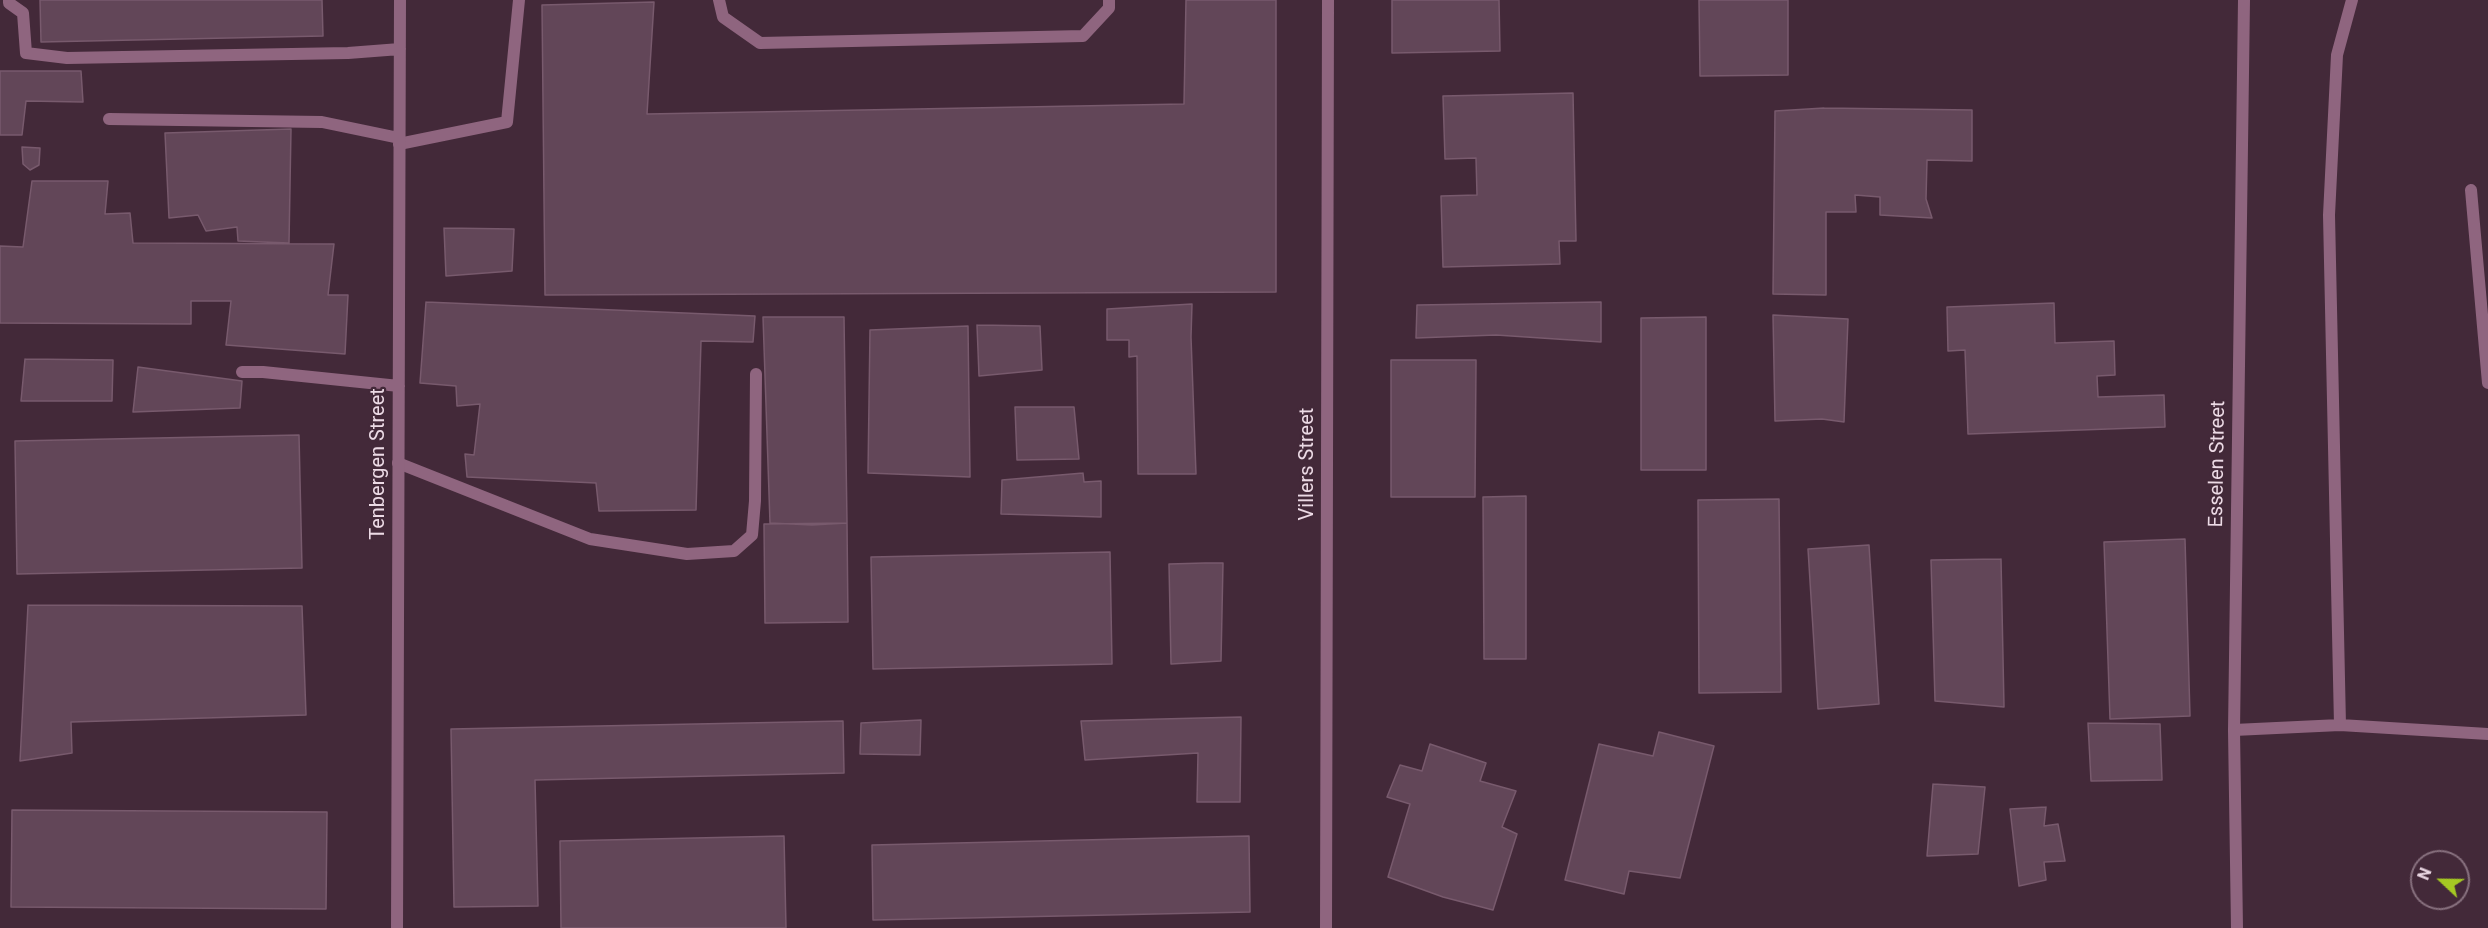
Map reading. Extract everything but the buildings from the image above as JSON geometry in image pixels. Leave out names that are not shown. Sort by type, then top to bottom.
[{"type":"street","points":[[9,0],[9,3],[23,13],[26,53],[67,58],[348,53],[400,49]]},
{"type":"street","name":"Tenbergen Street","points":[[397,928],[400,0]]},
{"type":"street","points":[[109,119],[322,122],[399,141],[507,122],[519,0]]},
{"type":"street","points":[[719,0],[723,17],[760,43],[1083,36],[1109,8],[1109,0]]},
{"type":"street","name":"Villers Street","points":[[1326,928],[1328,0]]},
{"type":"street","name":"Esselen Street","points":[[2237,928],[2234,730],[2244,0]]},
{"type":"street","points":[[2340,725],[2329,215],[2337,55],[2352,0]]},
{"type":"street","points":[[2471,190],[2488,383]]},
{"type":"street","points":[[242,372],[263,372],[399,386]]},
{"type":"street","points":[[398,463],[591,539],[687,554],[734,551],[752,535],[755,501],[756,374]]},
{"type":"street","points":[[2234,730],[2340,725],[2488,734]]}]
